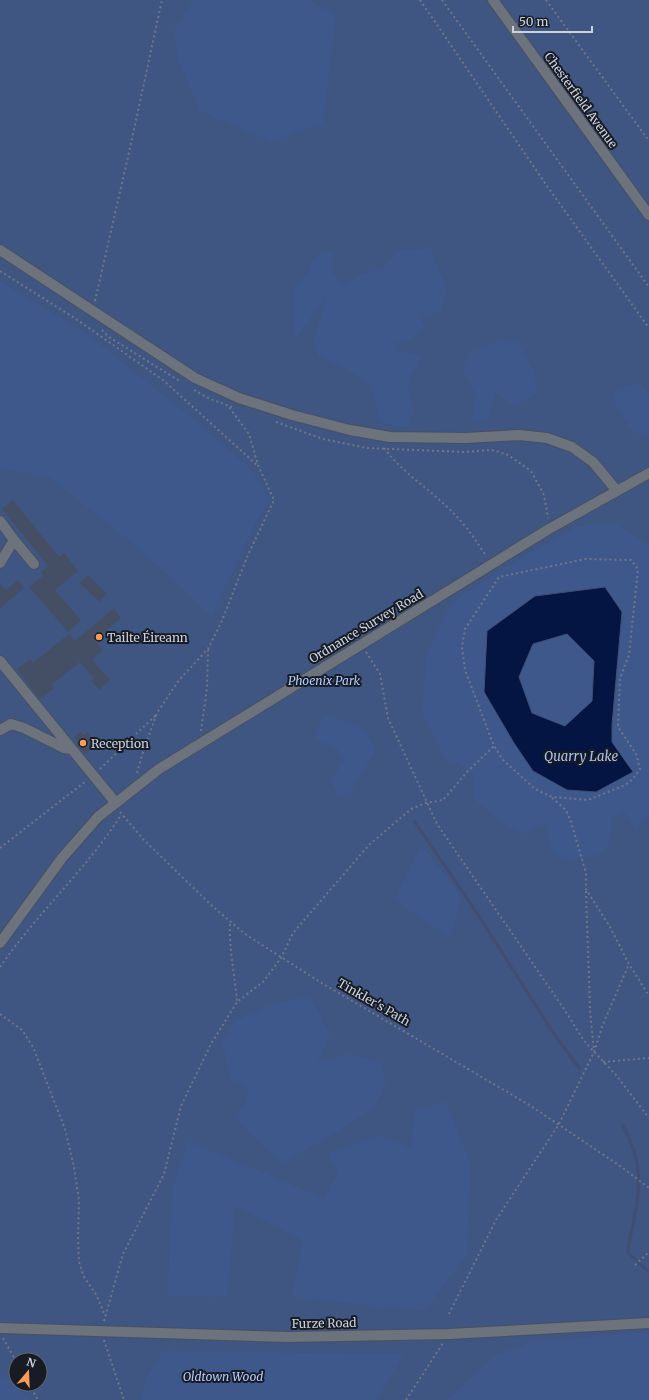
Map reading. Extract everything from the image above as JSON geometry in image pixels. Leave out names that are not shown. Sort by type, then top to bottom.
[{"type":"street","name":"Chesterfield Avenue","points":[[493,0],[649,215]]},
{"type":"street","points":[[0,250],[195,378],[239,398],[292,415],[350,430],[390,437],[466,438],[519,435],[547,438],[572,447],[587,458],[617,491]]},
{"type":"street","name":"Ordnance Survey Road","points":[[0,943],[62,858],[98,817],[115,802],[133,790],[159,769],[549,529],[649,473]]},
{"type":"street","points":[[0,521],[34,564]]},
{"type":"street","points":[[0,562],[14,540]]},
{"type":"street","points":[[0,661],[115,802]]},
{"type":"street","points":[[0,730],[11,724],[24,728],[64,748],[71,749]]},
{"type":"street","name":"Furze Road","points":[[0,1328],[288,1337],[450,1334],[649,1323]]},
{"type":"path","points":[[92,311],[128,157],[162,0]]},
{"type":"path","points":[[420,0],[546,186],[649,328]]},
{"type":"path","points":[[442,0],[649,287]]},
{"type":"path","points":[[546,0],[649,141]]},
{"type":"path","points":[[0,271],[76,319],[163,380],[258,465]]},
{"type":"path","points":[[0,848],[43,813],[93,776],[157,713],[179,680],[208,649],[222,623],[248,555],[274,500],[258,465],[249,434],[228,406]]},
{"type":"path","points":[[384,448],[396,464],[446,506],[471,532],[491,565]]},
{"type":"path","points":[[552,797],[588,800],[625,785],[632,780],[640,769],[636,754],[618,727],[620,678],[629,655],[638,569],[631,560],[586,559],[500,577],[465,629],[462,647],[465,670],[494,746],[503,760],[536,789],[552,797],[566,810],[571,822],[586,873],[590,1010],[594,1052]]},
{"type":"path","points":[[362,644],[380,674],[388,718],[437,824],[562,1005],[584,1041],[616,1075],[649,1118]]},
{"type":"path","points":[[198,744],[207,688],[208,649]]},
{"type":"path","points":[[133,790],[143,752],[157,713]]},
{"type":"path","points":[[124,1400],[106,1343],[100,1332],[106,1316],[123,1254],[164,1174],[181,1106],[211,1044],[237,1002],[262,982],[281,958],[293,933],[369,845],[411,809],[426,803],[443,800],[468,771],[494,746]]},
{"type":"path","name":"Tinkler's Path","points":[[115,802],[121,815],[230,923],[281,958],[560,1124],[648,1187]]},
{"type":"path","points":[[0,967],[57,895],[103,843],[121,815]]},
{"type":"path","points":[[586,889],[610,927],[629,964],[649,996]]},
{"type":"path","points":[[230,923],[230,939],[235,973],[237,1002]]},
{"type":"path","points":[[449,1314],[496,1220],[560,1124],[594,1052],[603,1024],[629,964]]},
{"type":"path","points":[[0,1014],[22,1030],[33,1048],[65,1129],[74,1167],[79,1201],[78,1240],[80,1262],[84,1277],[97,1296],[106,1316]]},
{"type":"path","points":[[603,1062],[649,1058]]},
{"type":"path","points":[[635,1265],[649,1252]]},
{"type":"path","points":[[0,1334],[11,1352]]},
{"type":"path","points":[[406,1400],[450,1334]]},
{"type":"green space","name":"Phoenix Park","points":[[0,0],[649,0],[649,1400],[0,1400]]},
{"type":"green space","points":[[194,0],[309,0],[336,15],[323,123],[271,142],[200,111],[177,57],[174,29]]},
{"type":"green space","points":[[431,248],[436,264],[447,288],[440,312],[420,315],[425,328],[411,339],[395,343],[398,351],[422,355],[410,380],[409,392],[415,407],[408,428],[381,422],[370,386],[345,368],[318,356],[314,343],[326,296],[295,340],[293,290],[307,275],[314,257],[332,251],[332,271],[342,286],[362,274],[384,267],[398,250]]},
{"type":"green space","points":[[0,281],[87,334],[188,415],[252,470],[271,499],[257,520],[211,616],[135,545],[46,475],[0,469]]},
{"type":"green space","points":[[505,340],[518,343],[522,349],[534,373],[537,393],[515,406],[495,393],[488,420],[472,422],[476,394],[462,371],[469,352]]},
{"type":"green space","points":[[641,383],[649,394],[649,437],[633,432],[612,398],[617,389]]},
{"type":"green space","points":[[617,525],[649,544],[649,814],[635,830],[624,811],[611,819],[610,842],[606,849],[594,856],[563,860],[551,849],[547,825],[524,834],[500,822],[474,799],[475,776],[459,764],[446,760],[422,713],[426,655],[450,606],[464,594],[524,556],[577,526]]},
{"type":"green space","points":[[325,716],[363,727],[376,750],[350,793],[338,795],[330,781],[344,761],[336,748],[314,739],[317,728]]},
{"type":"green space","points":[[421,845],[462,897],[450,938],[394,900]]},
{"type":"green space","points":[[310,996],[330,1034],[318,1063],[350,1053],[381,1063],[386,1083],[374,1108],[325,1139],[282,1163],[251,1135],[235,1118],[247,1100],[248,1088],[231,1080],[222,1042],[236,1020],[267,1006]]},
{"type":"green space","points":[[446,1101],[470,1163],[467,1254],[425,1311],[292,1297],[303,1241],[235,1206],[227,1297],[167,1296],[173,1186],[188,1141],[324,1198],[338,1172],[327,1154],[378,1135],[412,1148],[414,1111]]},
{"type":"green space","points":[[649,1332],[649,1400],[447,1400],[493,1356],[532,1342]]},
{"type":"green space","name":"Oldtown Wood","points":[[163,1351],[404,1354],[377,1400],[140,1400],[149,1373]]},
{"type":"green space","points":[[0,1376],[8,1377],[8,1392],[23,1392],[31,1400],[0,1400]]},
{"type":"water","name":"Quarry Lake","points":[[605,587],[622,612],[612,725],[612,742],[633,772],[596,792],[567,790],[533,771],[514,743],[484,692],[487,631],[535,596]],"holes":[[[567,634],[594,661],[592,701],[565,726],[532,713],[519,677],[533,644]]]},
{"type":"building","points":[[13,500],[59,557],[64,553],[78,571],[55,590],[81,620],[68,632],[29,587],[43,576],[41,572],[48,566],[2,509]]},
{"type":"building","points":[[88,575],[107,594],[99,602],[80,583]]},
{"type":"building","points":[[18,580],[24,588],[0,608],[0,583],[6,590]]},
{"type":"building","points":[[114,608],[121,618],[95,640],[103,650],[92,660],[110,680],[99,690],[91,681],[94,678],[80,662],[51,685],[54,688],[40,699],[17,669],[30,659],[33,663],[69,634],[75,641]]},
{"type":"building","name":"Reception","points":[[81,732],[84,735],[88,732],[93,739],[90,742],[94,747],[85,754],[76,744],[78,742],[74,737]]},
{"type":"waterway","points":[[414,821],[473,907],[552,1031],[579,1068]]},
{"type":"waterway","points":[[623,1126],[636,1157],[639,1186],[628,1253],[649,1272]]},
{"type":"place","name":"Tailte Éireann","points":[[99,637]]},
{"type":"place","name":"Reception","points":[[83,743]]}]
